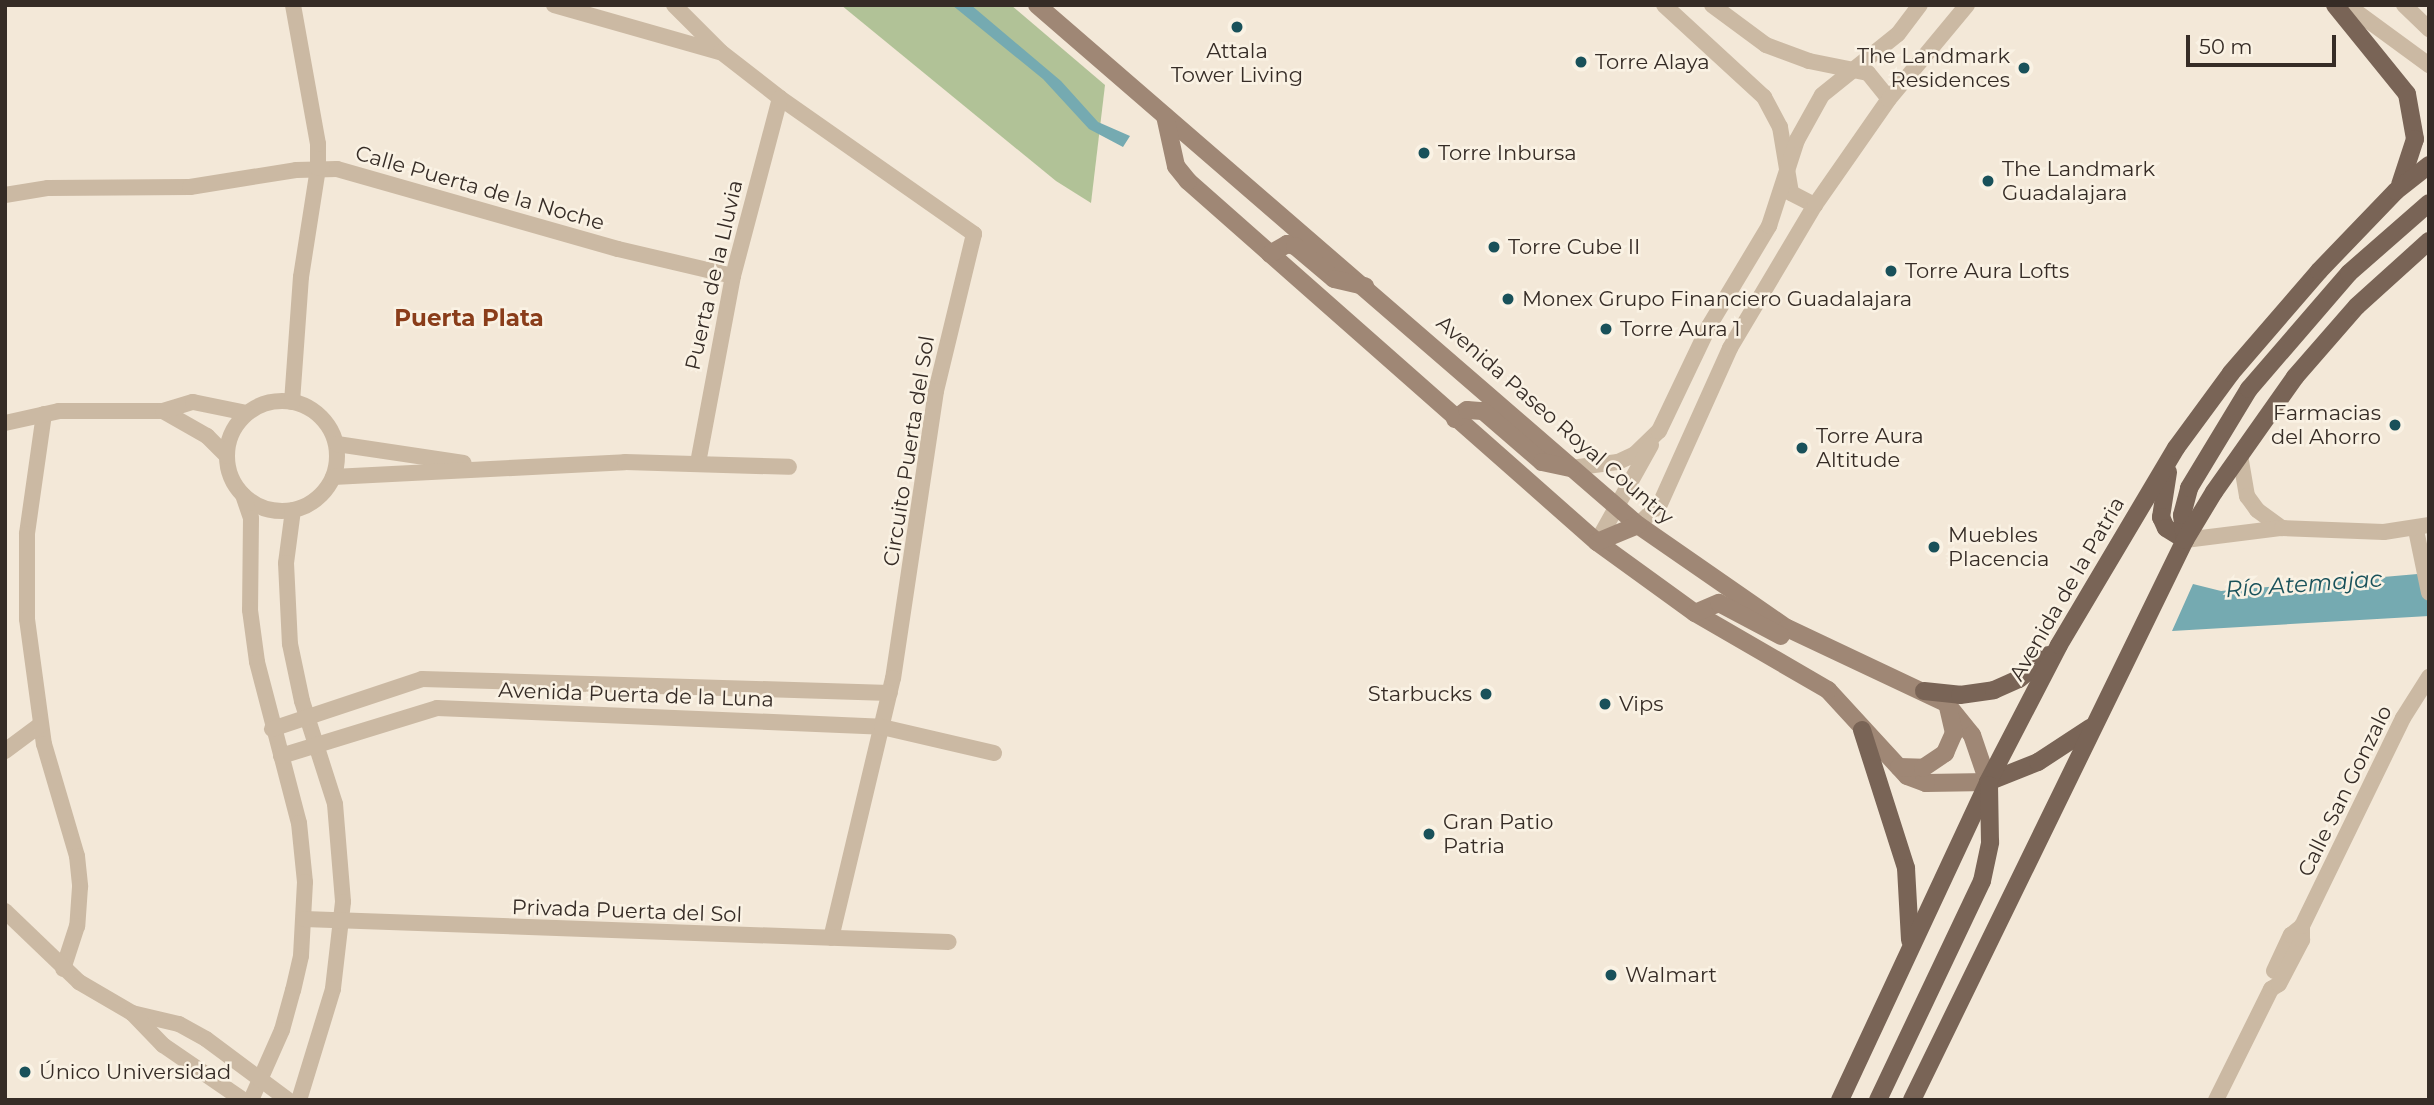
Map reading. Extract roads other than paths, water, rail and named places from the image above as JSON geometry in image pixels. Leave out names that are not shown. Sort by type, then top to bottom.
[{"type":"main road","points":[[2335,5],[2400,80],[2413,109],[2413,153],[2396,191]]},
{"type":"main road","name":"Avenida de la Patria","points":[[1840,1100],[1988,782],[2059,645],[2176,448],[2276,318],[2396,191],[2429,165]]},
{"type":"main road","points":[[2185,540],[2182,515],[2189,488],[2249,389],[2349,272],[2429,203]]},
{"type":"main road","points":[[1912,1100],[2185,540],[2295,377],[2357,306],[2429,241]]},
{"type":"main road","points":[[2176,448],[2163,490],[2161,517],[2166,528],[2185,540]]},
{"type":"main road","points":[[1924,691],[1960,695],[1994,690],[2031,672],[2059,645]]},
{"type":"main road","points":[[1878,1100],[1982,881],[1990,842],[1988,782],[2038,762],[2094,725]]},
{"type":"main road","points":[[1862,730],[1906,868],[1912,922],[1908,954]]},
{"type":"street","points":[[292,402],[301,277],[318,168],[318,144],[293,5]]},
{"type":"street","name":"Circuito Puerta del Sol","points":[[554,5],[721,52]]},
{"type":"street","name":"Circuito Puerta del Sol","points":[[674,5],[721,52],[780,98],[974,234],[936,391],[890,693],[831,939]]},
{"type":"street","name":"Avenida Paseo Royal Country","points":[[1037,5],[1364,285],[1638,525],[1818,646],[1946,703],[1972,735],[1988,782]]},
{"type":"street","points":[[1664,5],[1764,97],[1780,127],[1787,178],[1797,200],[1815,205]]},
{"type":"street","points":[[1712,5],[1766,45],[1809,61],[1853,68],[1876,78],[1889,99]]},
{"type":"street","points":[[1597,542],[1659,431],[1709,327],[1769,226],[1787,178],[1797,140],[1822,95],[1898,34],[1920,5]]},
{"type":"street","points":[[1597,542],[1638,525],[1660,504],[1730,348],[1815,205],[1889,99],[1967,5]]},
{"type":"street","points":[[2347,5],[2429,65]]},
{"type":"street","points":[[2404,5],[2429,29]]},
{"type":"street","name":"Puerta de la Lluvia","points":[[698,463],[733,275],[780,98]]},
{"type":"street","points":[[1165,116],[1176,166],[1270,254],[1597,542],[1695,614],[1828,690],[1896,766],[1926,783],[1988,782]]},
{"type":"street","name":"Calle Puerta de la Noche","points":[[5,195],[48,188],[190,187],[318,168],[391,181],[618,249],[733,275]]},
{"type":"street","points":[[1270,254],[1287,244],[1295,246],[1334,279],[1364,285]]},
{"type":"street","points":[[5,423],[44,414],[163,411],[193,402],[247,413]]},
{"type":"street","points":[[243,495],[267,508],[293,510],[310,504],[333,477],[337,444],[321,416],[292,402],[268,403],[247,413],[233,433],[227,456],[231,477],[243,495],[251,518],[253,636],[272,729],[299,823],[304,919],[293,990],[251,1100]]},
{"type":"street","points":[[1455,419],[1467,410],[1483,411],[1542,462],[1571,468],[1618,462],[1635,454],[1659,431]]},
{"type":"street","points":[[163,411],[207,436],[227,456]]},
{"type":"street","points":[[44,414],[35,458],[26,558],[29,642],[40,725],[77,856],[80,887],[77,926],[63,969]]},
{"type":"street","points":[[337,444],[487,466]]},
{"type":"street","points":[[2240,455],[2247,496],[2257,510],[2281,528]]},
{"type":"street","points":[[333,477],[420,475],[487,466],[698,463],[789,467]]},
{"type":"street","points":[[293,510],[287,542],[287,618],[307,717],[340,834],[342,922],[333,989],[299,1100]]},
{"type":"street","points":[[2185,540],[2281,528],[2423,528],[2429,593]]},
{"type":"street","points":[[1695,614],[1719,603],[1788,640],[1818,646]]},
{"type":"street","name":"Calle San Gonzalo","points":[[2216,1100],[2271,989],[2279,984],[2302,940],[2302,926],[2403,718],[2429,677]]},
{"type":"street","name":"Avenida Puerta de la Luna","points":[[272,729],[422,679],[890,693]]},
{"type":"street","points":[[616,685],[616,716]]},
{"type":"street","points":[[1896,766],[1923,768],[1945,753],[1954,733],[1946,703]]},
{"type":"street","name":"Avenida Puerta de la Luna","points":[[281,756],[438,708],[882,727],[994,753]]},
{"type":"street","points":[[5,751],[40,725]]},
{"type":"street","points":[[5,911],[63,969],[132,1013],[163,1045],[243,1100]]},
{"type":"street","name":"Privada Puerta del Sol","points":[[304,919],[949,942]]},
{"type":"street","points":[[132,1013],[179,1024],[288,1100]]},
{"type":"water","points":[[952,5],[971,5],[1061,81],[1098,122],[1130,136],[1123,147],[1089,129],[1043,79]]},
{"type":"water","name":"Río Atemajac","points":[[2429,573],[2429,616],[2172,631],[2193,584],[2221,591]]},
{"type":"place","name":"Attala Tower Living","points":[[1237,27]]},
{"type":"place","name":"Torre Alaya","points":[[1581,62]]},
{"type":"place","name":"The Landmark Residences","points":[[2024,68]]},
{"type":"place","name":"Torre Inbursa","points":[[1424,153]]},
{"type":"place","name":"The Landmark Guadalajara","points":[[1988,181]]},
{"type":"place","name":"Torre Cube II","points":[[1494,247]]},
{"type":"place","name":"Torre Aura Lofts","points":[[1891,271]]},
{"type":"place","name":"Monex Grupo Financiero Guadalajara","points":[[1508,299]]},
{"type":"place","name":"Torre Aura 1","points":[[1606,329]]},
{"type":"place","name":"Farmacias del Ahorro","points":[[2395,425]]},
{"type":"place","name":"Torre Aura Altitude","points":[[1802,448]]},
{"type":"place","name":"Muebles Placencia","points":[[1934,547]]},
{"type":"place","name":"Starbucks","points":[[1486,694]]},
{"type":"place","name":"Vips","points":[[1605,704]]},
{"type":"place","name":"Gran Patio Patria","points":[[1429,834]]},
{"type":"place","name":"Walmart","points":[[1611,975]]},
{"type":"place","name":"Único Universidad","points":[[25,1072]]},
{"type":"district","name":"Puerta Plata","points":[[469,318]]}]
